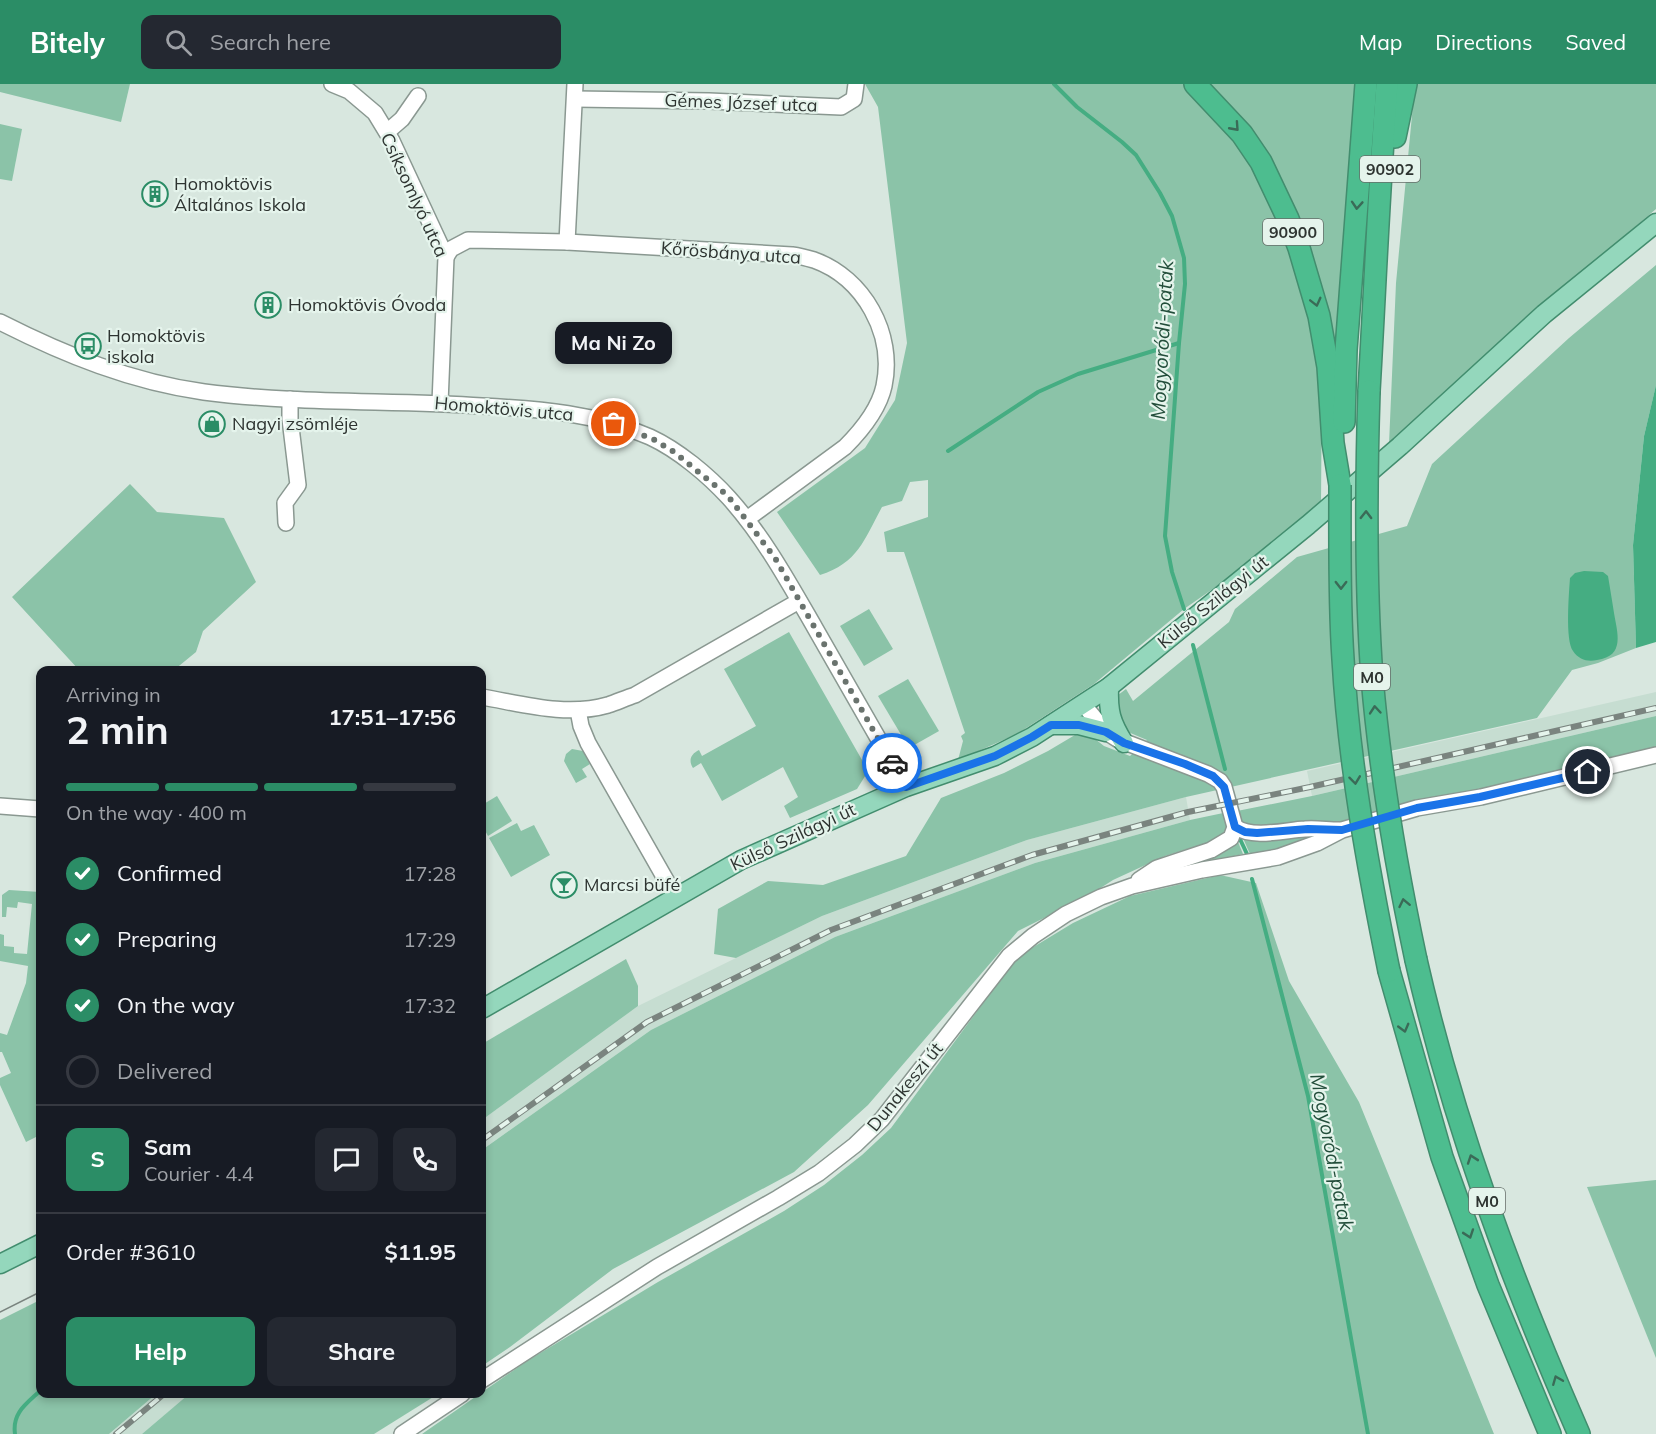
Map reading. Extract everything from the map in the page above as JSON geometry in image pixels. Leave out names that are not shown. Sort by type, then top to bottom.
[{"type":"highway","name":"90900","points":[[1195,84],[1242,134],[1262,162],[1288,219],[1311,283],[1338,404]]},
{"type":"highway","name":"M0","points":[[1366,84],[1346,350],[1338,404],[1341,615],[1356,795],[1389,971],[1425,1102],[1485,1277],[1550,1434]]},
{"type":"highway","name":"M0","points":[[1387,84],[1370,391],[1366,524],[1372,676],[1385,792],[1399,881],[1416,960],[1436,1041],[1466,1142],[1508,1259],[1579,1434]]},
{"type":"highway","name":"90902","points":[[1378,254],[1396,125],[1406,84]]},
{"type":"main road","name":"Külső Szilágyi út","points":[[486,1007],[741,860],[906,787],[995,756],[1032,737],[1083,704],[1108,687],[1308,525],[1400,447],[1544,314],[1656,223]]},
{"type":"main road","points":[[1108,687],[1111,721],[1124,743]]},
{"type":"main road","points":[[1051,725],[1079,725],[1106,732]]},
{"type":"main road","points":[[0,1264],[36,1246]]},
{"type":"street","name":"Csíksomlyó utca","points":[[332,84],[349,91],[375,113],[387,132],[446,257],[440,403]]},
{"type":"street","name":"Gémes József utca","points":[[575,91],[710,101],[841,107],[854,99],[856,84]]},
{"type":"street","points":[[567,242],[575,91]]},
{"type":"street","points":[[387,132],[402,119],[418,96]]},
{"type":"street","name":"Kőrösbánya utca","points":[[446,257],[452,249],[468,240],[567,242],[792,255],[814,260],[834,270],[851,283],[865,298],[876,316],[883,335],[886,360],[884,387],[873,412],[858,434],[845,447],[747,519]]},
{"type":"street","name":"Homoktövis utca","points":[[0,322],[56,350],[106,369],[141,379],[205,392],[290,399],[440,403],[518,408],[579,415],[653,439],[674,452],[728,496],[747,519],[775,558],[906,787]]},
{"type":"street","points":[[286,523],[285,503],[298,485],[290,419],[290,399]]},
{"type":"street","points":[[486,698],[552,710],[578,710],[608,705],[635,695],[799,601]]},
{"type":"street","points":[[1083,704],[1106,732],[1124,743],[1185,764],[1220,781],[1224,787],[1235,827],[1231,838],[1211,850],[1157,868],[1132,886]]},
{"type":"street","points":[[578,710],[588,743],[675,896]]},
{"type":"street","points":[[1235,827],[1245,832],[1257,833],[1308,829],[1342,830],[1417,808],[1480,797],[1656,756]]},
{"type":"street","points":[[0,806],[36,809]]},
{"type":"street","name":"Dunakeszi út","points":[[486,1377],[657,1267],[819,1173],[855,1145],[882,1119],[1009,956],[1033,936],[1066,914],[1101,897],[1132,886],[1202,870],[1266,860],[1317,843],[1342,830]]},
{"type":"street","points":[[402,1434],[456,1398]]},
{"type":"shaded area","points":[[0,84],[130,84],[121,122],[0,92]]},
{"type":"shaded area","points":[[865,84],[1186,84],[1238,138],[1305,274],[1322,373],[1321,504],[1230,577],[1184,609],[1094,684],[1017,734],[958,760],[963,741],[961,736],[965,733],[904,552],[887,552],[884,532],[928,517],[928,480],[910,482],[902,501],[882,507],[852,557],[833,570],[820,575],[777,512],[865,448],[895,400],[907,343],[878,107]]},
{"type":"shaded area","points":[[1206,84],[1355,84],[1337,340],[1333,340],[1318,278]]},
{"type":"shaded area","points":[[1415,84],[1656,84],[1656,209],[1539,309],[1389,444],[1396,283]]},
{"type":"shaded area","points":[[0,124],[22,129],[12,181],[0,179]]},
{"type":"shaded area","points":[[1656,265],[1656,385],[1644,436],[1633,545],[1636,648],[1598,663],[1572,670],[1537,718],[1186,797],[1027,840],[822,916],[736,958],[714,954],[718,909],[768,881],[823,885],[906,856],[941,798],[1004,773],[1080,732],[1090,735],[1104,746],[1130,756],[1147,740],[1128,732],[1119,724],[1114,698],[1126,689],[1133,701],[1229,622],[1235,609],[1297,557],[1407,526],[1432,464],[1569,338]]},
{"type":"shaded area","points":[[1656,385],[1656,642],[1636,648],[1633,545],[1644,436]]},
{"type":"shaded area","points":[[130,484],[157,512],[224,518],[256,582],[203,631],[196,652],[179,666],[75,666],[12,597]]},
{"type":"shaded area","points":[[1603,572],[1608,576],[1618,635],[1618,642],[1612,654],[1594,661],[1584,660],[1575,654],[1569,637],[1570,578],[1575,573]]},
{"type":"shaded area","points":[[869,609],[893,649],[864,666],[840,626]]},
{"type":"shaded area","points":[[789,632],[866,767],[867,773],[857,789],[790,818],[784,806],[798,797],[783,767],[722,801],[701,763],[693,768],[691,765],[692,755],[699,750],[702,756],[756,726],[724,669]]},
{"type":"shaded area","points":[[908,679],[939,731],[909,748],[878,696]]},
{"type":"shaded area","points":[[1656,692],[1656,716],[1312,796],[1307,771]]},
{"type":"shaded area","points":[[1656,716],[1656,747],[1498,787],[1417,800],[1340,824],[1243,825],[1239,821],[1237,811],[1312,796]]},
{"type":"shaded area","points":[[572,749],[583,751],[590,764],[582,769],[587,777],[576,783],[564,761],[566,754]]},
{"type":"shaded area","points":[[497,796],[512,821],[488,836],[486,832],[486,803]]},
{"type":"shaded area","points":[[1186,797],[1190,820],[1035,863],[835,937],[651,1030],[486,1147],[486,1117],[638,1006],[822,916],[1027,840]]},
{"type":"shaded area","points":[[1228,812],[1230,824],[1225,837],[1165,856],[1113,880],[1088,896],[1018,931],[868,1105],[794,1172],[613,1269],[486,1363],[486,1147],[651,1030],[835,937],[1035,863],[1190,820]]},
{"type":"shaded area","points":[[517,823],[521,831],[534,825],[550,855],[511,877],[489,838]]},
{"type":"shaded area","points":[[1329,832],[1284,848],[1250,854],[1242,836]]},
{"type":"shaded area","points":[[1236,837],[1243,854],[1158,874]]},
{"type":"shaded area","points":[[1220,875],[1256,883],[1289,981],[1359,1102],[1494,1434],[422,1434],[474,1398],[486,1398],[486,1390],[527,1361],[658,1282],[784,1211],[824,1185],[891,1128],[1017,957],[1073,923],[1130,896]]},
{"type":"shaded area","points":[[9,890],[36,892],[36,1137],[26,1142],[0,1085],[0,1078],[11,1073],[0,1052],[0,1033],[7,1035],[26,983],[28,966],[0,961],[0,934],[4,935],[4,946],[14,947],[14,953],[27,954],[32,904],[18,902],[17,908],[7,907],[6,917],[2,917],[2,895]]},
{"type":"shaded area","points":[[626,959],[638,986],[638,1006],[486,1117],[486,1042]]},
{"type":"shaded area","points":[[1656,1180],[1656,1358],[1587,1187]]},
{"type":"shaded area","points":[[36,1302],[36,1398],[151,1398],[109,1434],[0,1434],[0,1320]]},
{"type":"shaded area","points":[[151,1398],[184,1398],[142,1434],[109,1434]]},
{"type":"shaded area","points":[[184,1398],[432,1398],[374,1434],[142,1434]]},
{"type":"waterway","name":"Mogyoródi-patak","points":[[1054,84],[1077,107],[1136,155],[1172,216],[1184,258],[1185,284],[1165,536],[1172,572],[1184,609]]},
{"type":"waterway","points":[[948,451],[1038,392],[1078,374],[1179,343]]},
{"type":"waterway","name":"Mogyoródi-patak","points":[[1193,645],[1225,769]]},
{"type":"waterway","name":"Mogyoródi-patak","points":[[1239,837],[1247,854]]},
{"type":"waterway","name":"Mogyoródi-patak","points":[[1252,879],[1308,1096],[1368,1434]]},
{"type":"waterway","points":[[15,1434],[18,1415],[36,1395]]},
{"type":"tram line","points":[[0,1312],[36,1294]]},
{"type":"railway","points":[[486,1137],[647,1022],[831,930],[1032,855],[1188,812],[1310,787],[1656,708]]},
{"type":"railway","points":[[116,1434],[159,1398]]},
{"type":"way so far","points":[[614,424],[653,439],[674,452],[728,496],[747,519],[775,558],[892,763]]},
{"type":"place","name":"Homoktövis Általános Iskola","points":[[155,194]]},
{"type":"place","name":"Homoktövis Óvoda","points":[[268,305]]},
{"type":"place","name":"Homoktövis iskola","points":[[88,346]]},
{"type":"place","name":"Nagyi zsömléje","points":[[212,424]]},
{"type":"place","name":"Ma Ni Zo","points":[[614,424]]},
{"type":"place","name":"Marcsi büfé","points":[[564,885]]},
{"type":"route","points":[[892,763],[906,787],[995,756],[1051,725],[1079,725],[1106,732],[1124,743],[1213,776],[1224,787],[1235,827],[1245,832],[1257,833],[1308,829],[1342,830],[1417,808],[1480,797],[1588,772]]}]
